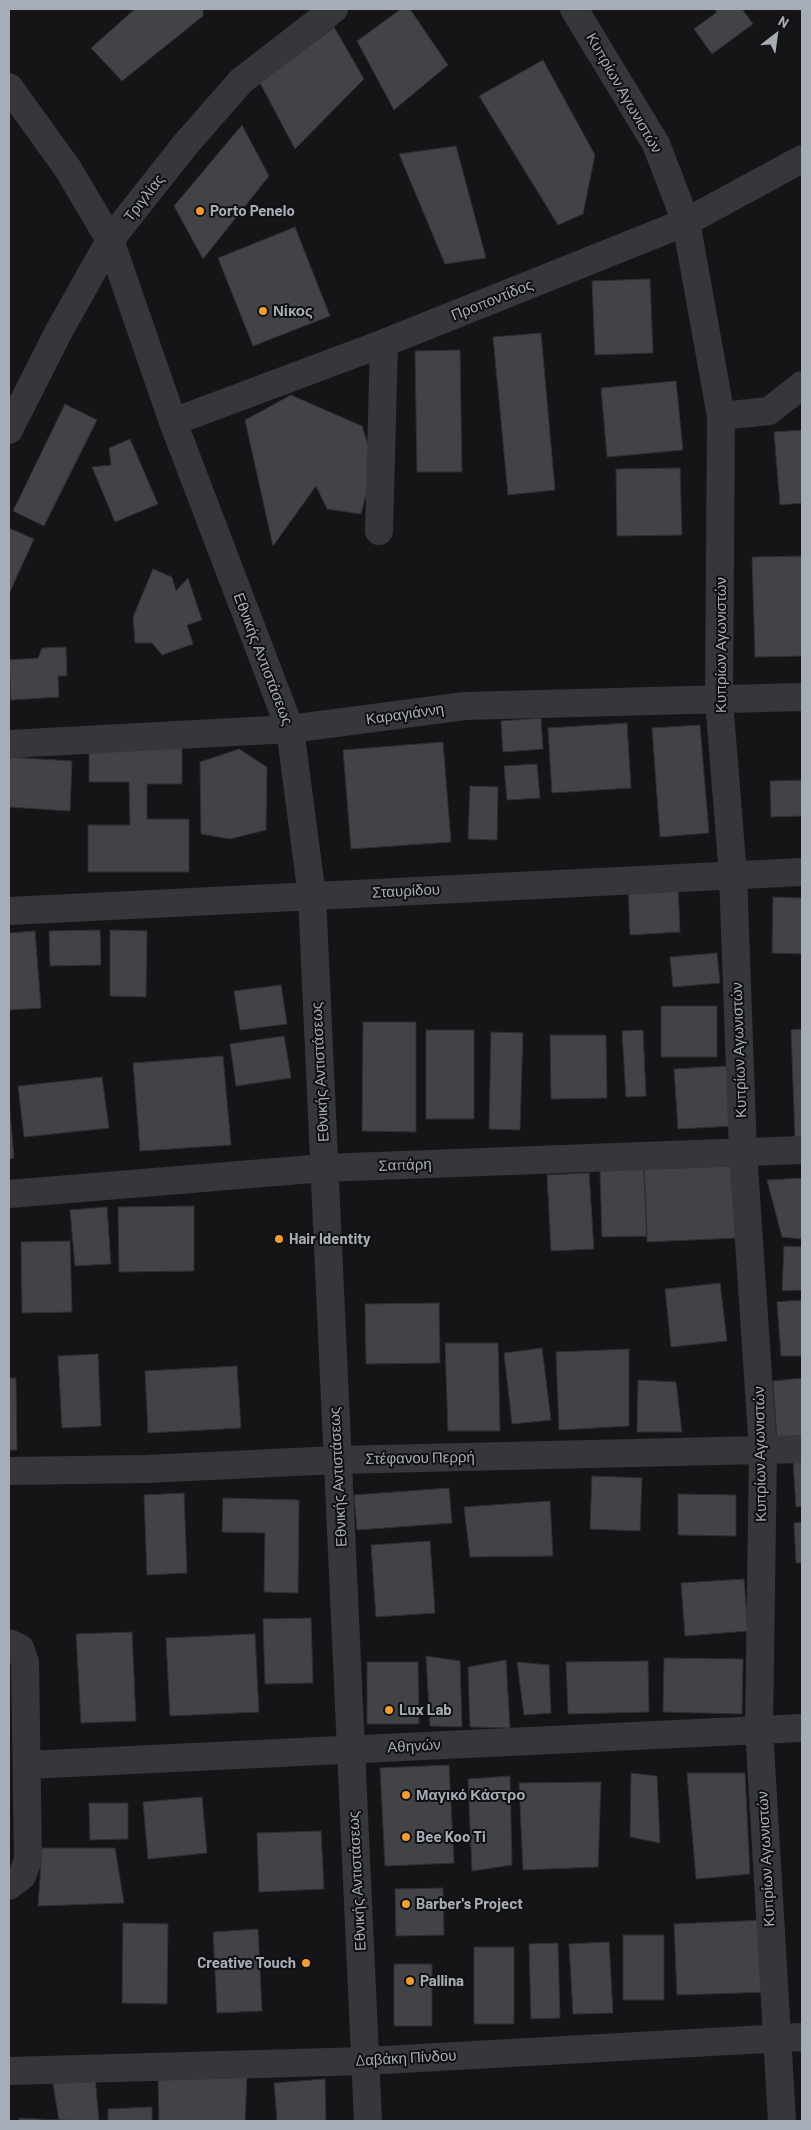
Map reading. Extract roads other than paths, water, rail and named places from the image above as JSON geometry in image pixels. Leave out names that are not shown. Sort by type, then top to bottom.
[{"type":"street","name":"Τριγλίας","points":[[9,430],[59,330],[110,240],[186,145],[241,81],[334,9]]},
{"type":"street","name":"Κυπρίων Αγωνιστών","points":[[574,9],[656,144],[686,222],[721,416],[720,700],[733,875],[743,1152],[763,1450],[759,1728],[782,2121]]},
{"type":"street","name":"Εθνικής Αντιστάσεως","points":[[9,87],[68,168],[110,240],[173,422],[290,729],[312,896],[368,2121]]},
{"type":"street","name":"Προποντίδος","points":[[173,422],[384,343],[686,222],[802,159]]},
{"type":"street","points":[[379,531],[384,343]]},
{"type":"street","points":[[721,416],[769,411],[802,385]]},
{"type":"street","name":"Καραγιάννη","points":[[9,744],[290,729],[465,706],[720,700],[802,696]]},
{"type":"street","name":"Σταυρίδου","points":[[9,911],[802,872]]},
{"type":"street","name":"Σαπάρη","points":[[9,1194],[324,1168],[802,1150]]},
{"type":"street","name":"Στέφανου Περρή","points":[[9,1471],[146,1469],[337,1460],[802,1449]]},
{"type":"street","points":[[9,1643],[20,1648],[26,1662],[28,1860],[22,1876],[9,1886]]},
{"type":"street","name":"Αθηνών","points":[[27,1765],[759,1728],[802,1728]]},
{"type":"street","name":"Δαβάκη Πίνδου","points":[[9,2071],[365,2060],[802,2037]]},
{"type":"place","name":"Porto Penelo","points":[[200,211]]},
{"type":"place","name":"Νίκος","points":[[263,311]]},
{"type":"place","name":"Hair Identity","points":[[279,1239]]},
{"type":"place","name":"Lux Lab","points":[[389,1710]]},
{"type":"place","name":"Μαγικό Κάστρο","points":[[406,1795]]},
{"type":"place","name":"Bee Koo Ti","points":[[406,1837]]},
{"type":"place","name":"Barber's Project","points":[[406,1904]]},
{"type":"place","name":"Creative Touch","points":[[306,1963]]},
{"type":"place","name":"Pallina","points":[[410,1981]]}]
